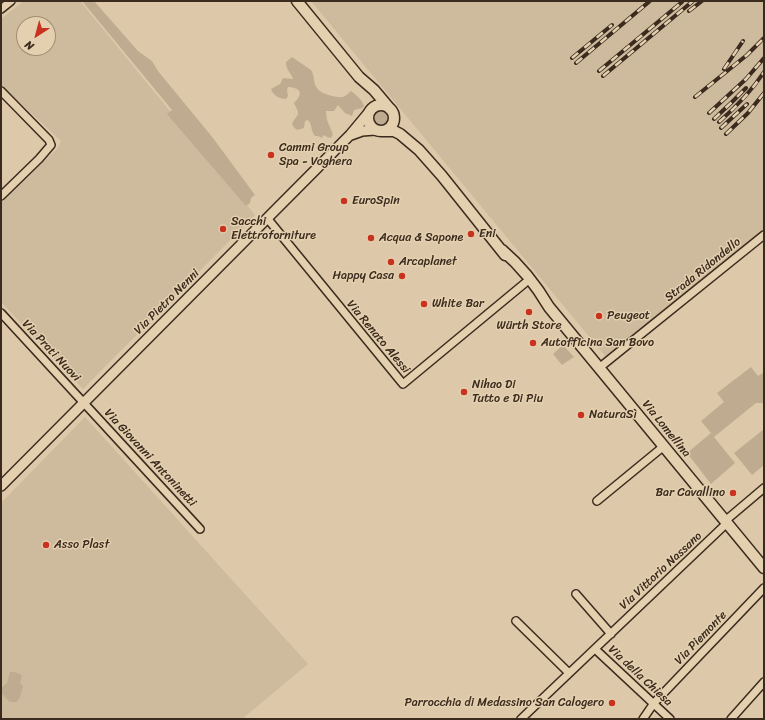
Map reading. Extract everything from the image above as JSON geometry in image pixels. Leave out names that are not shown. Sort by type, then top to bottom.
[{"type":"main road","name":"Via Lomellina","points":[[297,1],[359,77],[371,96],[371,110],[368,115],[369,124],[380,130],[394,131],[405,137],[442,176],[502,250],[512,266],[534,294],[549,307]]},
{"type":"main road","name":"Via Lomellina","points":[[359,77],[374,90],[392,112],[399,124],[416,139],[442,176]]},
{"type":"main road","points":[[371,110],[375,107],[383,105],[392,112],[392,125],[380,130]]},
{"type":"main road","name":"Via Lomellina","points":[[502,250],[516,262],[539,290],[549,307],[764,568]]},
{"type":"street","points":[[1,10],[11,1]]},
{"type":"street","points":[[1,91],[49,140],[51,145],[39,160],[1,196]]},
{"type":"street","name":"Via Pietro Nenni","points":[[1,486],[350,135],[371,110]]},
{"type":"street","points":[[350,135],[362,131],[380,130]]},
{"type":"street","name":"Via Renato Alessi","points":[[267,218],[403,384],[525,283]]},
{"type":"street","name":"Strada Ridondello","points":[[599,368],[764,235]]},
{"type":"street","name":"Via Prati Nuovi","points":[[1,313],[84,403]]},
{"type":"street","name":"Via Giovanni Antoninetti","points":[[84,403],[200,529]]},
{"type":"street","points":[[597,501],[664,446]]},
{"type":"street","name":"Via Vittorio Nassano","points":[[521,719],[726,522],[764,488]]},
{"type":"street","name":"Via Piemonte","points":[[643,719],[654,703],[764,588]]},
{"type":"street","points":[[576,594],[610,634]]},
{"type":"street","points":[[516,621],[569,673]]},
{"type":"street","name":"Via della Chiesa","points":[[595,649],[670,719]]},
{"type":"street","points":[[731,719],[764,682]]},
{"type":"shaded area","points":[[24,1],[80,1],[255,215],[83,389],[1,302],[1,203],[58,148],[61,141],[1,85],[1,19]]},
{"type":"shaded area","points":[[82,1],[94,1],[138,51],[152,61],[158,71],[213,138],[255,195],[251,198],[250,203],[246,206],[167,114],[172,110]]},
{"type":"shaded area","points":[[311,1],[764,1],[764,229],[606,357]]},
{"type":"shaded area","points":[[292,57],[311,70],[314,82],[321,92],[333,96],[344,97],[351,91],[362,101],[364,106],[354,110],[352,116],[345,113],[338,105],[334,111],[326,111],[327,120],[333,134],[331,138],[324,135],[322,138],[315,136],[308,120],[305,121],[304,128],[297,130],[294,127],[292,123],[298,115],[294,103],[300,94],[298,90],[288,87],[288,96],[286,99],[283,99],[275,95],[271,89],[280,84],[283,78],[293,79],[286,62]]},
{"type":"shaded area","points":[[381,111],[386,113],[388,118],[386,123],[381,125],[376,123],[374,118],[376,113]]},
{"type":"shaded area","points":[[563,345],[574,357],[562,365],[553,354]]},
{"type":"shaded area","points":[[751,367],[758,376],[764,372],[764,403],[756,403],[714,437],[735,463],[711,484],[687,453],[711,433],[701,421],[724,402],[717,393]]},
{"type":"shaded area","points":[[85,417],[308,664],[242,719],[1,719],[1,503]]},
{"type":"shaded area","points":[[764,429],[764,465],[752,475],[734,453]]},
{"type":"shaded area","points":[[10,672],[15,672],[22,675],[20,683],[23,688],[20,697],[16,702],[10,702],[1,693],[1,688],[7,683]]},
{"type":"railway","points":[[576,63],[650,1]]},
{"type":"railway","points":[[603,76],[693,1]]},
{"type":"railway","points":[[689,11],[702,1]]},
{"type":"railway","points":[[599,71],[682,2]]},
{"type":"railway","points":[[572,58],[612,25]]},
{"type":"railway","points":[[695,97],[747,55],[764,38]]},
{"type":"railway","points":[[724,69],[743,41]]},
{"type":"railway","points":[[709,113],[746,79],[764,58]]},
{"type":"railway","points":[[719,122],[743,99],[764,72]]},
{"type":"railway","points":[[714,119],[746,88]]},
{"type":"railway","points":[[726,134],[748,113],[764,93]]},
{"type":"railway","points":[[721,128],[747,104]]},
{"type":"place","name":"Cammi Group Spa - Voghera","points":[[271,155]]},
{"type":"place","name":"EuroSpin","points":[[344,201]]},
{"type":"place","name":"Sacchi Elettroforniture","points":[[223,229]]},
{"type":"place","name":"Eni","points":[[471,234]]},
{"type":"place","name":"Acqua & Sapone","points":[[371,238]]},
{"type":"place","name":"Arcaplanet","points":[[391,262]]},
{"type":"place","name":"Happy Casa","points":[[402,276]]},
{"type":"place","name":"White Bar","points":[[424,304]]},
{"type":"place","name":"Würth Store","points":[[529,312]]},
{"type":"place","name":"Peugeot","points":[[599,316]]},
{"type":"place","name":"Autofficina San Bovo","points":[[533,343]]},
{"type":"place","name":"Nihao Di Tutto e Di Piu","points":[[464,392]]},
{"type":"place","name":"NaturaSì","points":[[581,415]]},
{"type":"place","name":"Bar Cavallino","points":[[733,493]]},
{"type":"place","name":"Asso Plast","points":[[46,545]]},
{"type":"place","name":"Parrocchia di Medassino San Calogero","points":[[612,703]]}]
